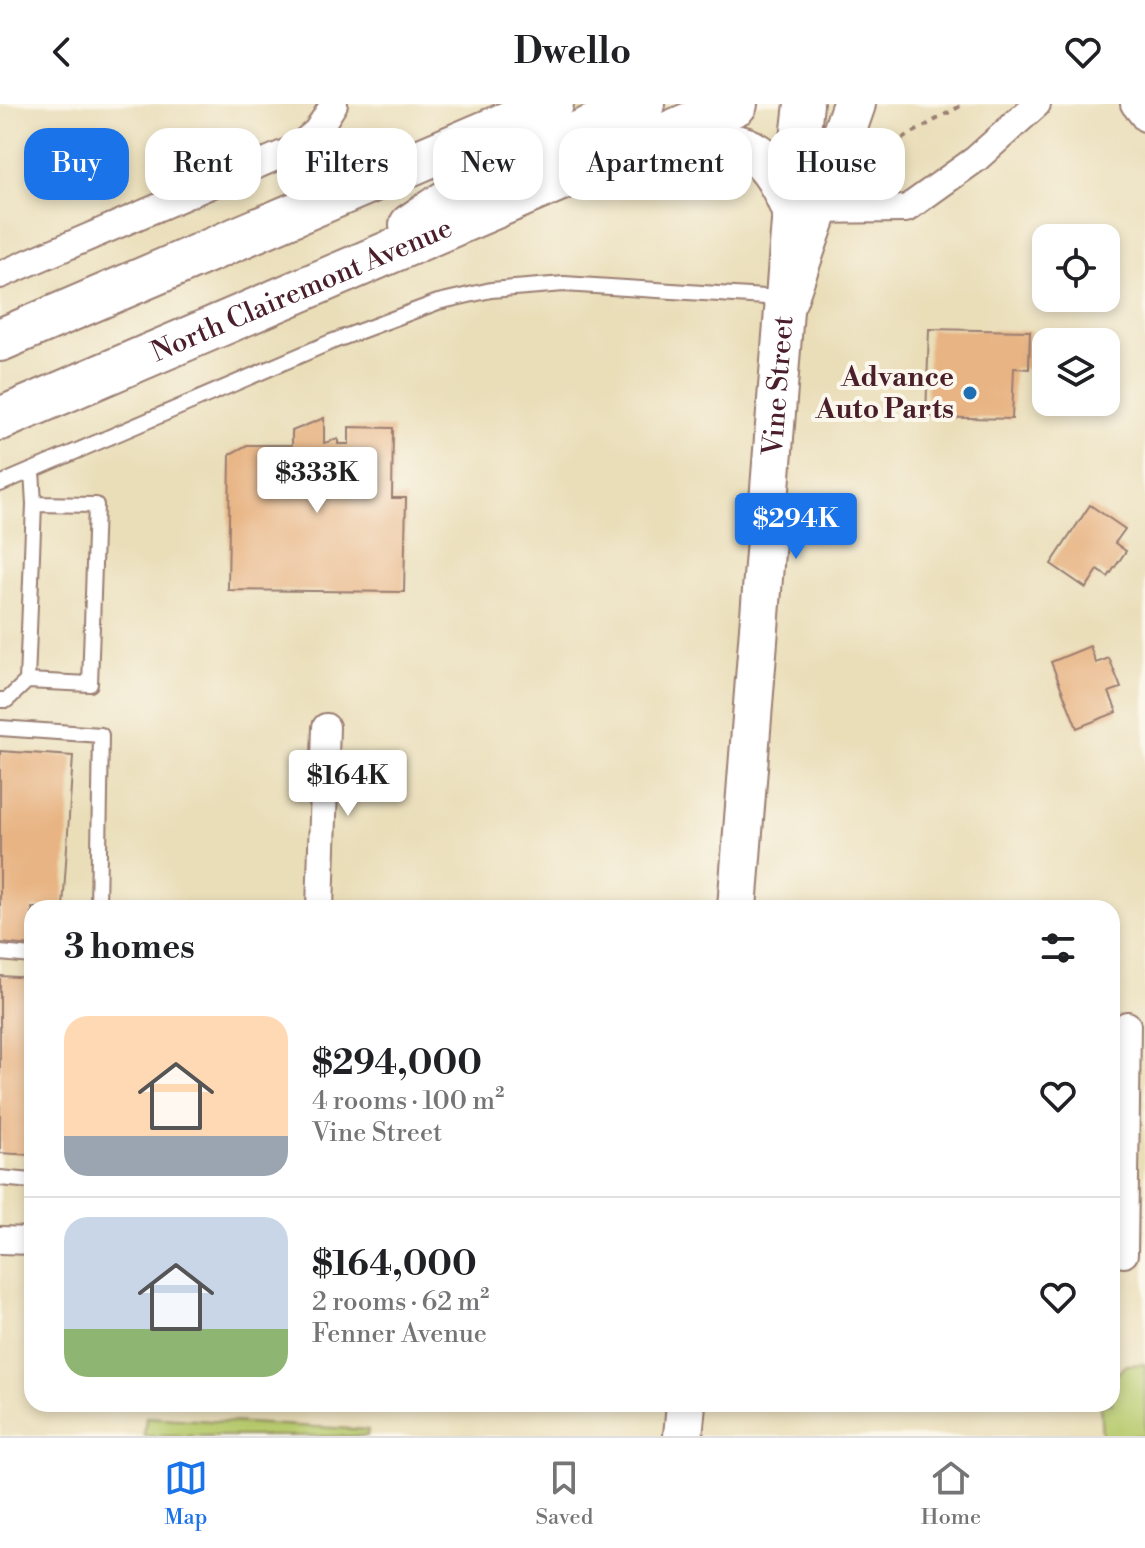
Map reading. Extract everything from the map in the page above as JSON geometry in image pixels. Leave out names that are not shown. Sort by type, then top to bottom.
[{"type":"main road","points":[[0,340],[552,104]]},
{"type":"main road","points":[[345,272],[457,192],[512,162],[643,104]]},
{"type":"main road","name":"North Clairemont Avenue","points":[[0,419],[736,104]]},
{"type":"main road","points":[[786,299],[805,210],[854,104]]},
{"type":"main road","points":[[413,243],[540,213],[713,146],[742,147],[760,155],[774,168],[805,210]]},
{"type":"street","points":[[0,275],[297,148],[317,131],[334,104]]},
{"type":"street","points":[[804,104],[805,210],[906,209],[976,159],[1037,104]]},
{"type":"street","points":[[1134,104],[1145,118]]},
{"type":"street","name":"Vine Street","points":[[738,900],[786,299]]},
{"type":"street","points":[[320,900],[326,727]]},
{"type":"street","points":[[1124,1254],[1128,1025]]},
{"type":"street","points":[[0,1240],[24,1241]]},
{"type":"street","points":[[683,1436],[685,1412]]},
{"type":"lane","points":[[0,484],[331,342],[438,302],[491,290],[564,284],[786,299]]},
{"type":"lane","points":[[0,700],[7,700],[27,681],[34,504],[32,470]]},
{"type":"lane","points":[[27,681],[90,684],[96,505],[34,504]]},
{"type":"lane","points":[[0,728],[101,735],[98,900]]},
{"type":"lane","points":[[0,953],[24,955]]},
{"type":"lane","points":[[0,1178],[24,1180]]},
{"type":"path","points":[[905,136],[964,104]]},
{"type":"green space","points":[[1145,1364],[1145,1436],[1102,1436],[1100,1412],[1120,1412],[1120,1371],[1127,1365]]},
{"type":"green space","points":[[146,1417],[368,1430],[367,1436],[144,1436]]},
{"type":"building","name":"Advance Auto Parts","points":[[929,329],[1030,331],[1029,369],[1014,368],[1012,419],[926,417]]},
{"type":"building","points":[[324,418],[324,443],[338,439],[338,444],[349,444],[349,427],[393,428],[392,498],[406,498],[404,592],[228,590],[230,454],[247,445],[292,445],[292,431]]},
{"type":"building","points":[[1090,505],[1125,529],[1115,543],[1126,551],[1108,577],[1098,570],[1086,588],[1051,564]]},
{"type":"building","points":[[1090,646],[1096,663],[1109,658],[1121,688],[1109,692],[1117,712],[1077,728],[1051,662]]},
{"type":"building","points":[[0,751],[73,756],[64,900],[24,900],[24,945],[0,943]]},
{"type":"building","points":[[0,976],[24,978],[24,1154],[0,1153]]},
{"type":"place","name":"Advance Auto Parts","points":[[970,393]]}]
